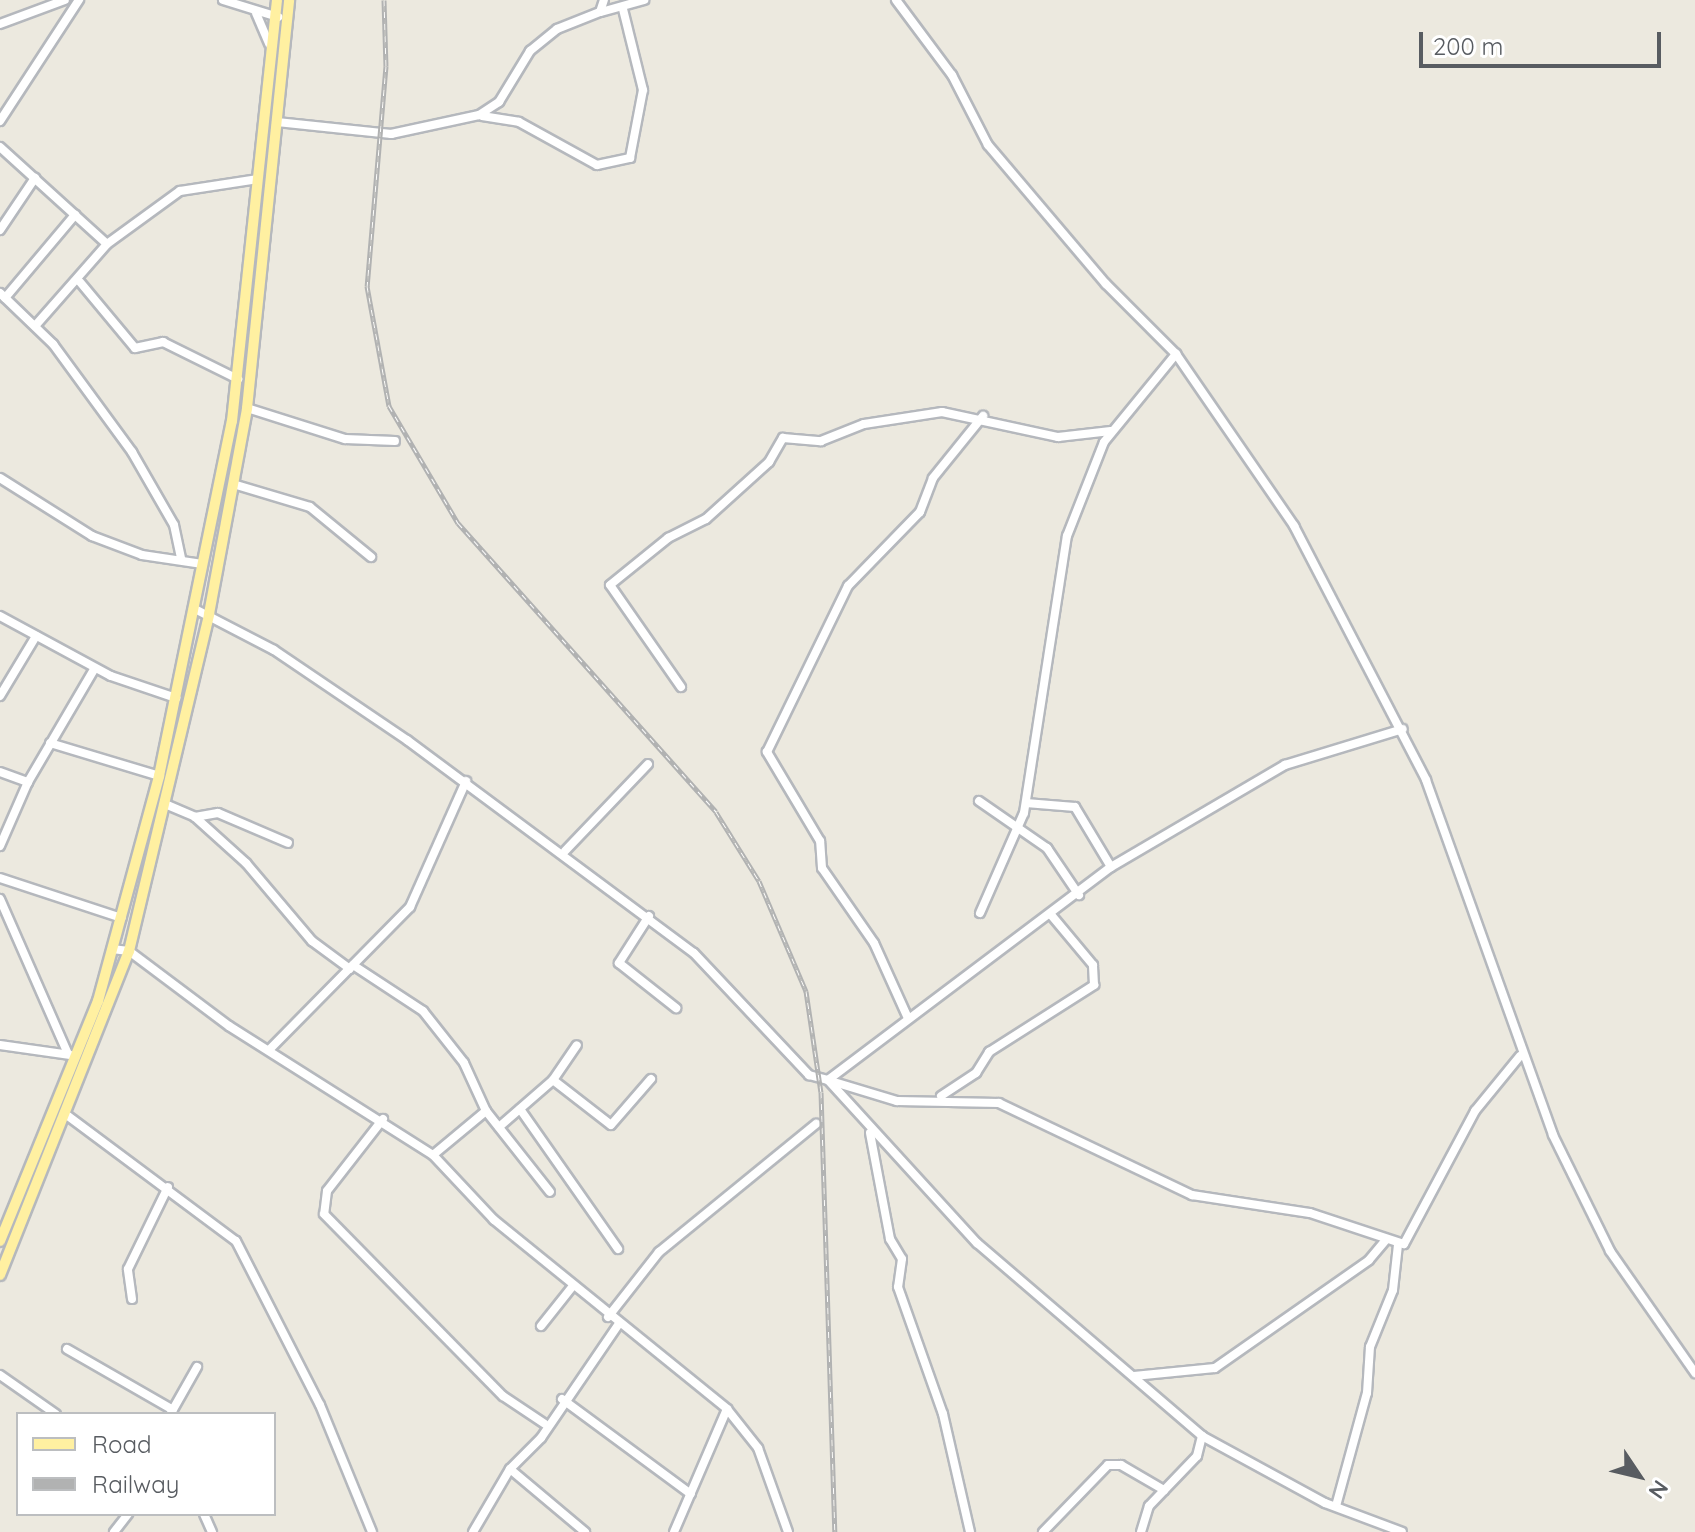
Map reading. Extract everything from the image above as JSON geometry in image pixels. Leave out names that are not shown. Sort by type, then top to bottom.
[{"type":"main road","points":[[0,1241],[112,949],[159,776],[238,379],[277,0]]},
{"type":"main road","points":[[0,1275],[68,1116],[129,951],[209,614],[247,408],[287,0]]},
{"type":"street","points":[[0,24],[65,0]]},
{"type":"street","points":[[0,121],[79,0]]},
{"type":"street","points":[[223,0],[248,4],[275,17],[287,18]]},
{"type":"street","points":[[600,12],[604,0]]},
{"type":"street","points":[[479,115],[499,102],[530,51],[557,29],[600,12],[623,9],[644,0]]},
{"type":"street","points":[[896,0],[1032,202],[1176,354],[1294,526],[1403,729],[1489,947],[1520,1056],[1610,1251],[1695,1373]]},
{"type":"street","points":[[248,4],[265,22],[271,54]]},
{"type":"street","points":[[277,122],[376,134],[479,115],[519,122],[597,165],[630,158],[643,90],[623,9]]},
{"type":"street","points":[[0,147],[107,244]]},
{"type":"street","points":[[0,230],[35,178]]},
{"type":"street","points":[[35,326],[80,282],[107,244],[191,185],[258,179]]},
{"type":"street","points":[[75,215],[3,296],[35,326],[132,452],[174,525],[181,559]]},
{"type":"street","points":[[80,282],[135,348],[163,342],[238,379]]},
{"type":"street","points":[[980,913],[1020,827],[1026,803],[1063,550],[1111,431],[1176,354]]},
{"type":"street","points":[[247,408],[345,439],[395,441]]},
{"type":"street","points":[[681,687],[611,591],[618,573],[706,519],[769,462],[783,438],[821,441],[864,424],[931,413],[983,416],[1058,437],[1111,431]]},
{"type":"street","points":[[907,1016],[874,943],[822,868],[820,841],[767,752],[848,586],[920,512],[933,478],[983,416]]},
{"type":"street","points":[[0,478],[92,536],[142,555],[202,564]]},
{"type":"street","points":[[233,484],[310,507],[371,557]]},
{"type":"street","points":[[193,608],[209,614],[466,781],[565,851],[649,916],[730,988],[809,1075],[897,1101],[940,1097],[1012,1108],[1192,1195],[1310,1213],[1398,1245],[1412,1238],[1490,1088],[1520,1056]]},
{"type":"street","points":[[0,616],[95,668],[176,698]]},
{"type":"street","points":[[0,696],[36,636]]},
{"type":"street","points":[[0,846],[28,782],[95,668]]},
{"type":"street","points":[[829,1079],[907,1016],[1052,916],[1111,867],[1285,765],[1403,729]]},
{"type":"street","points":[[50,743],[159,776]]},
{"type":"street","points":[[565,851],[648,764]]},
{"type":"street","points":[[0,772],[28,782]]},
{"type":"street","points":[[269,1050],[410,907],[466,781]]},
{"type":"street","points":[[979,801],[1020,827],[1055,856],[1079,895]]},
{"type":"street","points":[[1026,803],[1075,807],[1111,867]]},
{"type":"street","points":[[165,804],[195,817],[254,871],[319,948],[423,1011],[464,1063],[486,1111],[550,1192]]},
{"type":"street","points":[[195,817],[218,813],[288,843]]},
{"type":"street","points":[[0,878],[122,918]]},
{"type":"street","points":[[0,899],[72,1055]]},
{"type":"street","points":[[649,916],[619,963],[676,1008]]},
{"type":"street","points":[[940,1097],[976,1073],[989,1052],[1094,985],[1093,965],[1052,916]]},
{"type":"street","points":[[112,949],[129,951],[269,1050],[383,1119],[433,1155],[572,1287],[727,1409],[758,1448],[788,1532]]},
{"type":"street","points":[[0,1045],[72,1055]]},
{"type":"street","points":[[499,1127],[553,1080],[577,1045]]},
{"type":"street","points":[[553,1080],[611,1125],[651,1079]]},
{"type":"street","points":[[829,1079],[870,1132],[977,1243],[1202,1436],[1336,1506],[1402,1532]]},
{"type":"street","points":[[520,1109],[618,1249]]},
{"type":"street","points":[[433,1155],[486,1111]]},
{"type":"street","points":[[68,1116],[217,1221],[243,1253],[320,1405],[372,1532]]},
{"type":"street","points":[[383,1119],[327,1191],[324,1214],[503,1396],[545,1424]]},
{"type":"street","points":[[608,1317],[659,1252],[816,1124]]},
{"type":"street","points":[[870,1132],[890,1239],[902,1259],[898,1287],[943,1414],[970,1532]]},
{"type":"street","points":[[132,1299],[128,1269],[168,1187]]},
{"type":"street","points":[[1134,1376],[1215,1368],[1369,1260],[1386,1240]]},
{"type":"street","points":[[1336,1506],[1367,1393],[1370,1347],[1393,1290],[1398,1245]]},
{"type":"street","points":[[541,1326],[572,1287]]},
{"type":"street","points":[[473,1532],[510,1469],[618,1325]]},
{"type":"street","points":[[67,1349],[172,1412],[197,1367]]},
{"type":"street","points":[[0,1375],[53,1412]]},
{"type":"street","points":[[562,1399],[691,1494]]},
{"type":"street","points":[[674,1532],[727,1409]]},
{"type":"street","points":[[1141,1532],[1149,1506],[1197,1456],[1202,1436]]},
{"type":"street","points":[[1043,1532],[1108,1465],[1121,1465],[1164,1490]]},
{"type":"street","points":[[510,1469],[585,1532]]},
{"type":"street","points":[[114,1532],[126,1516]]},
{"type":"railway","points":[[384,0],[386,66],[367,286],[389,406],[458,523],[716,812],[759,881],[806,991],[821,1092],[835,1532]]}]
